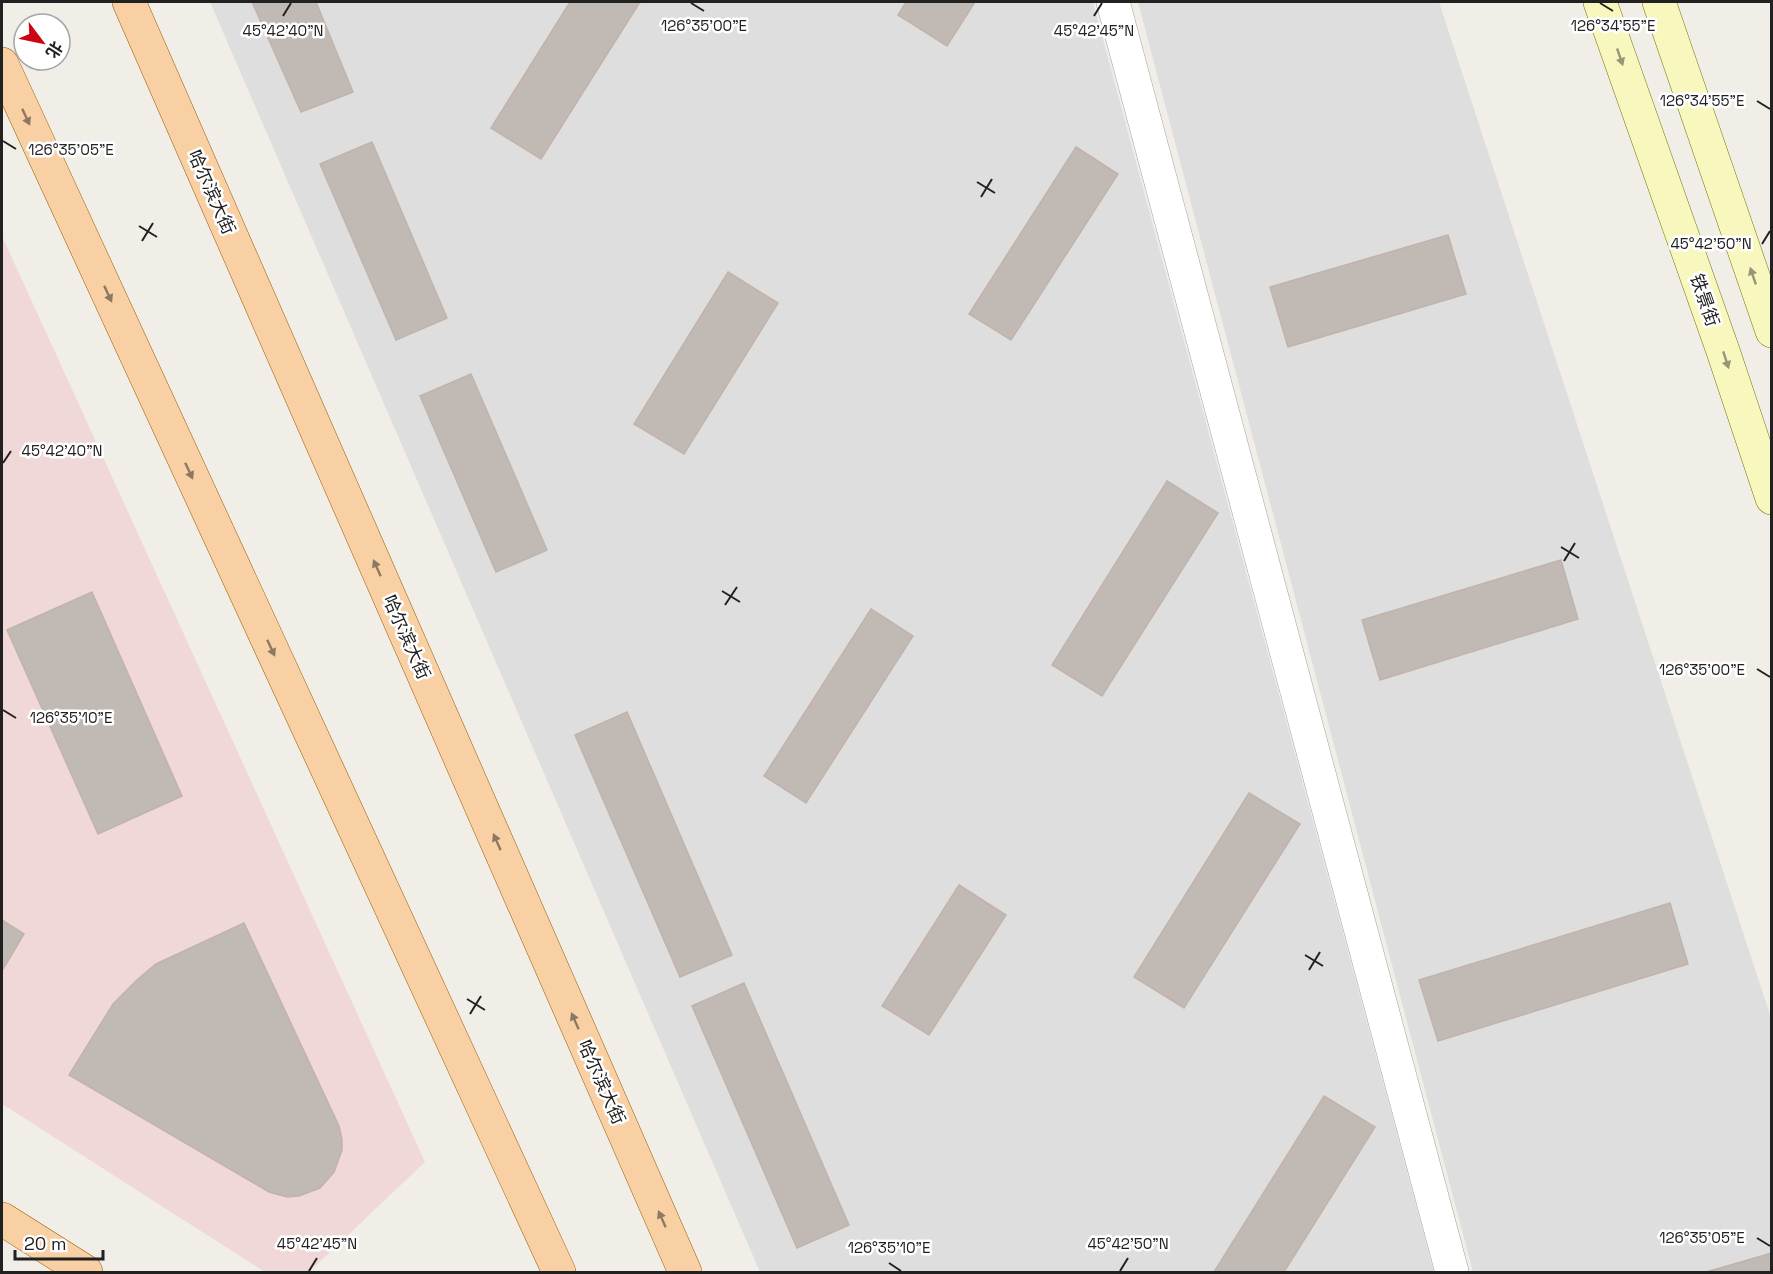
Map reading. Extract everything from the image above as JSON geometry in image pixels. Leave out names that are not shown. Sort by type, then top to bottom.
[{"type":"main road","name":"哈尔滨大街","points":[[129,2],[685,1272]]},
{"type":"main road","name":"铁景街","points":[[1600,2],[1719,339],[1772,498]]},
{"type":"main road","points":[[1659,2],[1772,331]]},
{"type":"main road","points":[[2,64],[559,1272]]},
{"type":"main road","points":[[527,1205],[534,1272]]},
{"type":"main road","points":[[2,1219],[86,1272]]},
{"type":"street","points":[[1113,2],[1452,1272]]},
{"type":"shaded area","points":[[210,2],[1093,2],[1434,1272],[760,1272]]},
{"type":"shaded area","points":[[1138,2],[1439,2],[1771,1018],[1771,1272],[1473,1272]]},
{"type":"shaded area","points":[[2,236],[425,1162],[309,1272],[265,1272],[2,1104]]},
{"type":"building","points":[[252,2],[316,2],[353,92],[301,112]]},
{"type":"building","points":[[570,2],[640,2],[541,159],[491,128]]},
{"type":"building","points":[[906,2],[975,2],[947,46],[898,15]]},
{"type":"building","points":[[372,142],[447,318],[396,340],[320,164]]},
{"type":"building","points":[[1076,147],[1118,174],[1011,340],[969,314]]},
{"type":"building","points":[[1448,235],[1466,294],[1288,347],[1270,287]]},
{"type":"building","points":[[728,272],[778,303],[684,454],[634,424]]},
{"type":"building","points":[[471,374],[547,550],[496,572],[420,396]]},
{"type":"building","points":[[1167,481],[1218,513],[1102,696],[1052,665]]},
{"type":"building","points":[[1561,560],[1578,619],[1380,680],[1362,620]]},
{"type":"building","points":[[92,592],[182,796],[98,834],[7,630]]},
{"type":"building","points":[[871,609],[913,636],[806,803],[764,776]]},
{"type":"building","points":[[627,712],[732,955],[680,977],[575,735]]},
{"type":"building","points":[[1249,793],[1300,824],[1184,1008],[1134,977]]},
{"type":"building","points":[[959,885],[1006,915],[929,1035],[882,1006]]},
{"type":"building","points":[[1670,903],[1688,964],[1438,1041],[1419,980]]},
{"type":"building","points":[[2,920],[24,934],[2,971]]},
{"type":"building","points":[[244,923],[339,1126],[342,1139],[342,1150],[334,1172],[320,1188],[299,1196],[287,1197],[269,1192],[69,1075],[113,1004],[138,979],[156,964]]},
{"type":"building","points":[[744,983],[849,1225],[797,1248],[692,1006]]},
{"type":"building","points":[[1324,1096],[1375,1127],[1284,1272],[1214,1272]]},
{"type":"building","points":[[1772,1253],[1772,1272],[1706,1272]]}]
